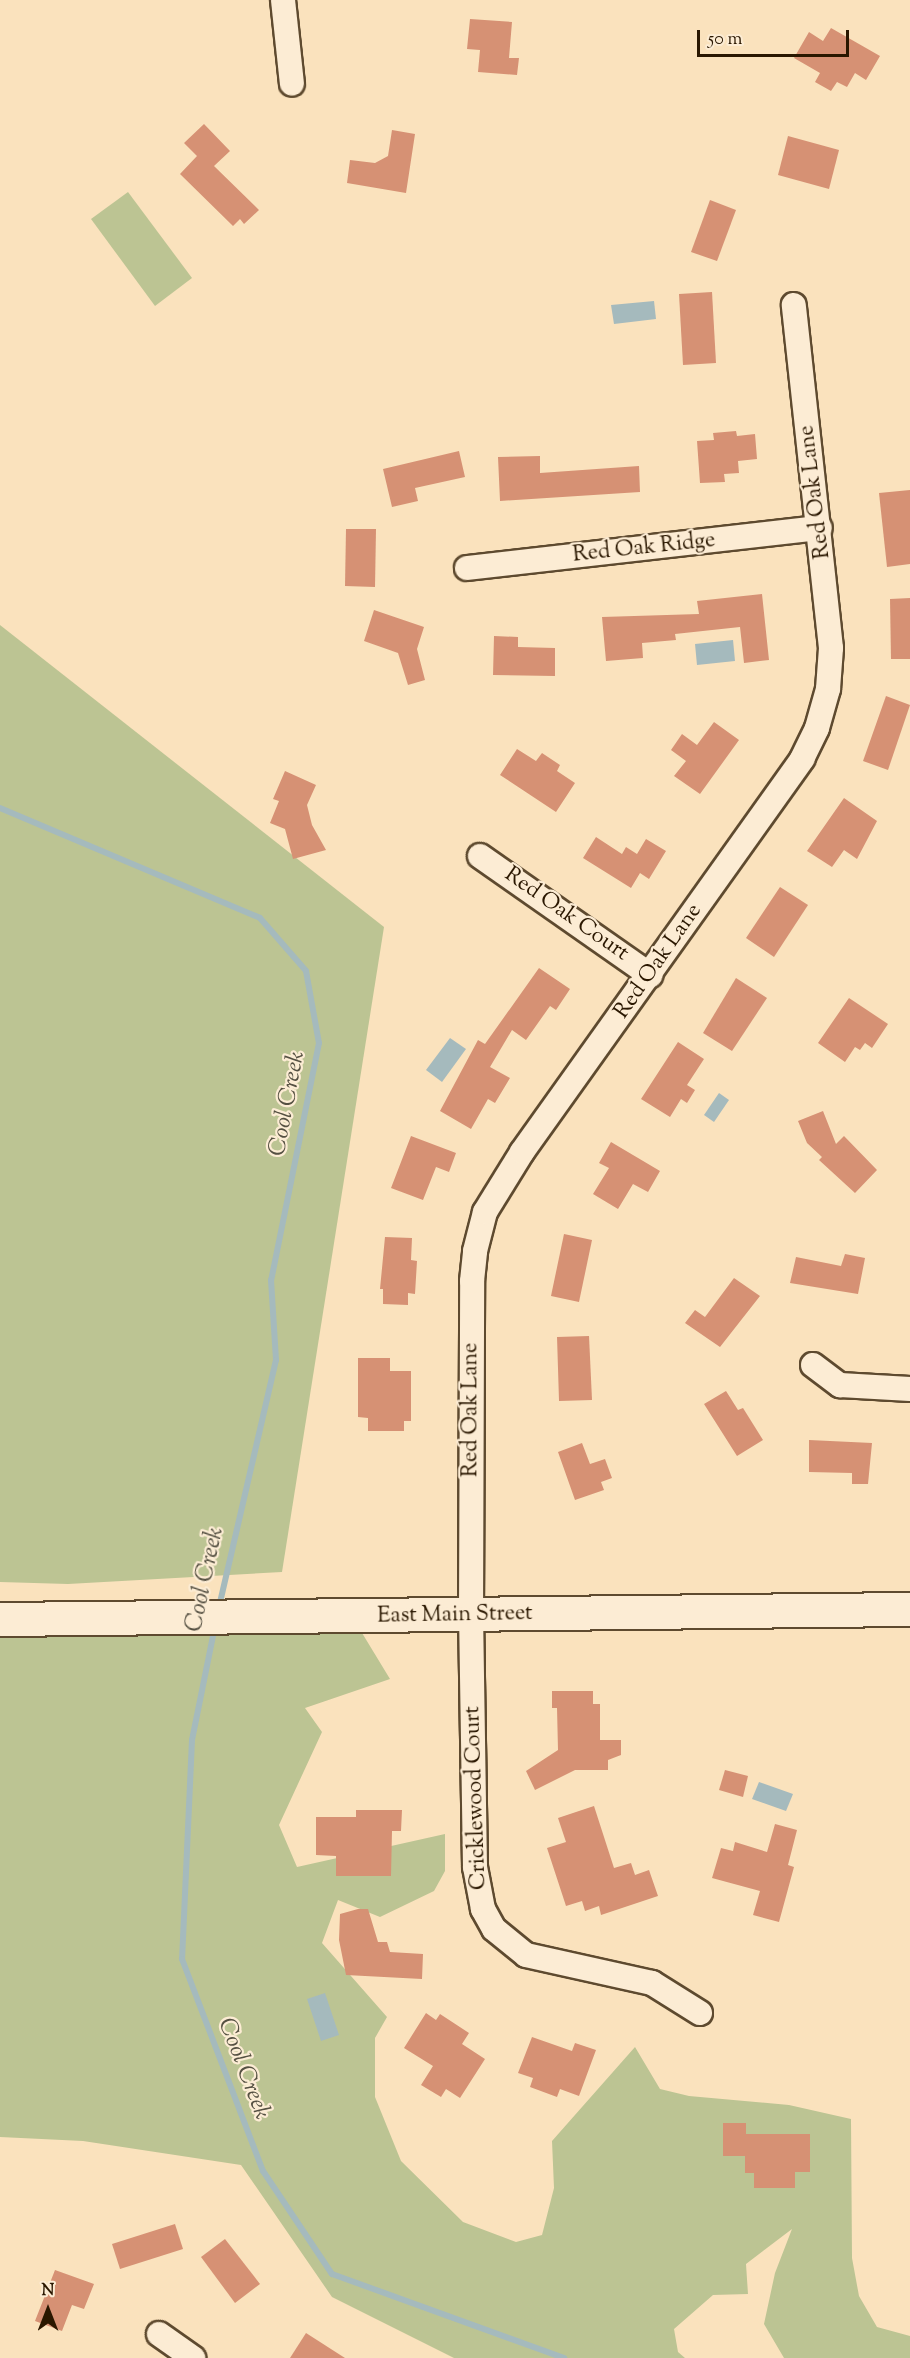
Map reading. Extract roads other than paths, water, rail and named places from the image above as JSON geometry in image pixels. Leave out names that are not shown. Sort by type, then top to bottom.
[{"type":"main road","name":"East Main Street","points":[[0,1619],[217,1619],[910,1609]]},
{"type":"street","points":[[283,0],[291,84]]},
{"type":"street","name":"Red Oak Lane","points":[[471,1616],[472,1281],[483,1222],[522,1152],[802,759],[817,728],[828,689],[831,648],[820,528],[794,304]]},
{"type":"street","name":"Red Oak Ridge","points":[[467,568],[820,528]]},
{"type":"street","name":"Red Oak Court","points":[[480,856],[650,975]]},
{"type":"street","points":[[813,1365],[840,1385],[910,1389]]},
{"type":"street","name":"Cricklewood Court","points":[[471,1616],[475,1867],[483,1909],[494,1929],[526,1955],[652,1983],[700,2013]]},
{"type":"street","points":[[159,2334],[193,2358]]},
{"type":"waterway","name":"Cool Creek","points":[[0,808],[260,918],[306,971],[319,1043],[271,1280],[276,1360],[219,1607]]},
{"type":"waterway","name":"Cool Creek","points":[[215,1626],[192,1740],[182,1959],[263,2171],[332,2274],[564,2358]]}]
